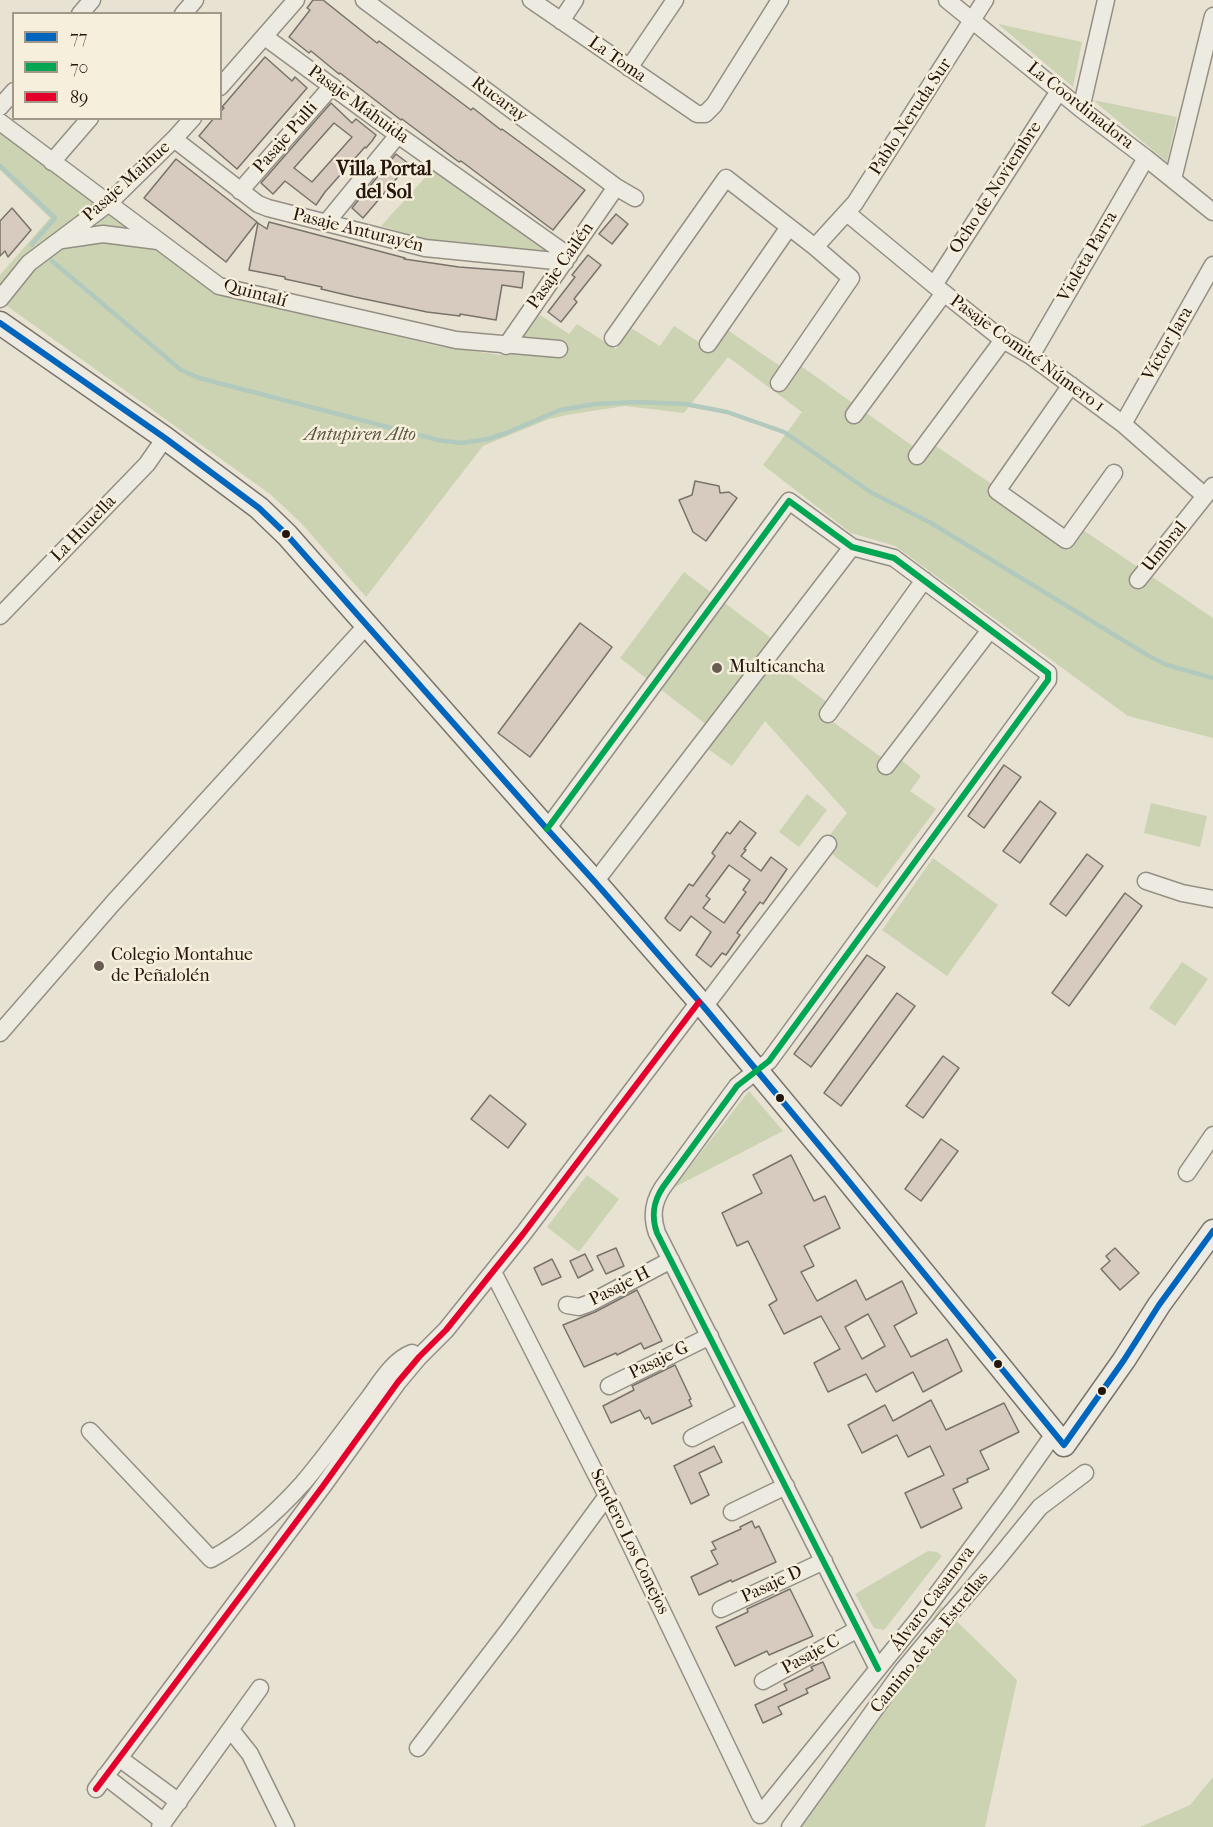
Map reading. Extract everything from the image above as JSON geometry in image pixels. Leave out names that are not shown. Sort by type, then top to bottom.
[{"type":"street","points":[[82,12],[92,0]]},
{"type":"street","points":[[185,12],[195,0]]},
{"type":"street","points":[[222,85],[296,0]]},
{"type":"street","name":"Rucaray","points":[[364,0],[616,187],[635,198]]},
{"type":"street","name":"La Toma","points":[[531,0],[697,114],[705,114],[714,105],[780,0]]},
{"type":"street","points":[[561,21],[575,0]]},
{"type":"street","points":[[629,68],[675,0]]},
{"type":"street","name":"La Coordinadora","points":[[947,0],[1213,212]]},
{"type":"street","name":"Pablo Neruda Sur","points":[[815,247],[855,203],[985,0]]},
{"type":"street","points":[[1081,109],[1106,0]]},
{"type":"street","points":[[1173,179],[1213,15]]},
{"type":"street","name":"Pasaje Mahuida","points":[[265,37],[567,259]]},
{"type":"street","name":"Pasaje Pulli","points":[[240,191],[332,86]]},
{"type":"street","name":"Ocho de Noviembre","points":[[854,415],[939,289],[1059,91]]},
{"type":"street","points":[[0,107],[12,93]]},
{"type":"street","points":[[52,162],[88,120]]},
{"type":"street","name":"Pasaje Maihue","points":[[0,299],[29,263],[109,203],[191,120]]},
{"type":"street","name":"Quintalí","points":[[0,122],[219,286],[456,340],[559,350]]},
{"type":"street","points":[[326,223],[398,135]]},
{"type":"street","name":"Pasaje Anturayén","points":[[174,139],[240,191],[268,208],[425,248],[567,259]]},
{"type":"street","name":"Violeta Parra","points":[[1031,356],[1146,158]]},
{"type":"street","points":[[613,338],[726,178],[851,278],[779,383]]},
{"type":"street","name":"Pasaje Cailén","points":[[506,346],[616,187]]},
{"type":"street","name":"Pasaje Comité Número 1","points":[[847,213],[1003,340],[1031,356],[1071,385],[1209,491]]},
{"type":"street","points":[[708,344],[789,227]]},
{"type":"street","name":"Pasaje Maihue","points":[[58,241],[103,234],[159,241]]},
{"type":"street","name":"Víctor Jara","points":[[1123,424],[1213,265]]},
{"type":"street","points":[[0,323],[165,438],[259,508],[287,535],[701,1005],[833,1162],[1059,1440]]},
{"type":"street","points":[[916,456],[1003,340]]},
{"type":"street","points":[[1071,385],[997,491],[1066,540],[1114,473]]},
{"type":"street","name":"La Huuella","points":[[0,616],[147,464],[165,438]]},
{"type":"street","name":"Umbral","points":[[1138,580],[1209,491]]},
{"type":"street","points":[[547,829],[789,501],[852,548],[894,558],[1048,673],[1048,680],[769,1061],[737,1086],[658,1194],[653,1211],[655,1226],[671,1260],[878,1669]]},
{"type":"street","points":[[595,882],[852,548]]},
{"type":"street","points":[[828,714],[924,580]]},
{"type":"street","points":[[0,1033],[113,903],[366,626]]},
{"type":"street","points":[[886,766],[990,630]]},
{"type":"street","points":[[260,1688],[162,1824],[100,1783],[323,1486],[398,1382],[446,1330],[493,1272],[496,1265],[530,1225],[828,844]]},
{"type":"street","points":[[1146,881],[1182,893],[1213,899]]},
{"type":"street","points":[[1187,1173],[1213,1135]]},
{"type":"street","name":"Álvaro Casanova","points":[[760,1815],[944,1585],[1008,1499],[1124,1360],[1159,1305],[1213,1231]]},
{"type":"street","name":"Pasaje H","points":[[567,1305],[579,1307],[590,1303],[671,1260]]},
{"type":"street","name":"Sendero Los Conejos","points":[[493,1272],[608,1496],[760,1815]]},
{"type":"street","name":"Pasaje G","points":[[609,1386],[710,1336]]},
{"type":"street","points":[[90,1431],[211,1558],[234,1547],[269,1518],[304,1482],[388,1373],[406,1355],[412,1353],[419,1357]]},
{"type":"street","points":[[692,1438],[747,1410]]},
{"type":"street","name":"Camino de las Estrellas","points":[[790,1827],[903,1670],[932,1635],[1040,1507],[1085,1473]]},
{"type":"street","points":[[732,1512],[786,1486]]},
{"type":"street","points":[[418,1748],[608,1496]]},
{"type":"street","name":"Pasaje D","points":[[721,1609],[824,1561]]},
{"type":"street","name":"Pasaje C","points":[[763,1681],[858,1629]]},
{"type":"street","points":[[231,1730],[250,1754],[286,1827]]},
{"type":"street","points":[[119,1758],[178,1802]]},
{"type":"green space","points":[[998,24],[1082,42],[1073,87]]},
{"type":"green space","points":[[1093,100],[1177,117],[1167,162]]},
{"type":"green space","name":"Antupiren Alto","points":[[0,132],[208,288],[226,296],[437,346],[507,356],[537,313],[569,334],[577,324],[616,349],[631,328],[660,346],[674,326],[711,350],[726,329],[793,375],[801,366],[928,457],[936,446],[1075,541],[1083,530],[1213,618],[1213,738],[1128,716],[895,546],[851,533],[763,465],[802,412],[728,357],[684,413],[625,406],[572,414],[549,419],[483,446],[366,597],[301,523],[270,494],[0,301],[0,275],[50,218],[0,170]]},
{"type":"green space","points":[[432,170],[554,252],[433,241],[381,226]]},
{"type":"green space","points":[[684,572],[775,641],[765,656],[827,702],[821,713],[893,766],[900,759],[921,776],[910,791],[936,809],[877,888],[821,846],[847,813],[765,721],[732,766],[705,747],[716,732],[620,658]]},
{"type":"green space","points":[[807,794],[827,810],[799,847],[779,832]]},
{"type":"green space","points":[[1151,803],[1207,816],[1200,847],[1144,833]]},
{"type":"green space","points":[[933,858],[998,905],[947,976],[882,930]]},
{"type":"green space","points":[[1182,962],[1208,979],[1175,1026],[1149,1008]]},
{"type":"green space","points":[[749,1091],[783,1131],[673,1188]]},
{"type":"green space","points":[[587,1175],[619,1199],[579,1252],[547,1227]]},
{"type":"green space","points":[[928,1551],[937,1552],[942,1556],[884,1630],[874,1628],[855,1594]]},
{"type":"green space","points":[[941,1606],[1017,1680],[985,1827],[798,1827]]},
{"type":"green space","points":[[1213,1777],[1213,1827],[1140,1827],[1190,1805]]},
{"type":"building","points":[[313,0],[323,0],[377,43],[379,41],[471,110],[473,108],[585,190],[553,230],[289,37],[310,10],[307,8]]},
{"type":"building","points":[[265,57],[292,81],[295,77],[307,88],[237,169],[199,136],[212,120],[222,120],[224,108],[222,107]]},
{"type":"building","points":[[331,103],[352,123],[356,119],[376,135],[316,205],[285,181],[273,194],[261,183]],"holes":[[[334,123],[352,137],[312,182],[294,168]]]},
{"type":"building","points":[[396,154],[409,164],[363,218],[352,208]]},
{"type":"building","points":[[176,159],[257,222],[226,262],[144,198]]},
{"type":"building","points":[[12,208],[31,230],[8,257],[5,251],[0,256],[0,221]]},
{"type":"building","points":[[616,214],[628,224],[612,244],[599,234]]},
{"type":"building","points":[[269,222],[404,259],[459,267],[524,272],[522,288],[502,285],[496,320],[460,314],[460,316],[427,312],[321,289],[322,287],[285,279],[285,277],[249,270],[258,223],[267,229]]},
{"type":"building","points":[[588,255],[601,265],[574,299],[577,302],[561,322],[548,312],[575,277],[572,275]]},
{"type":"building","points":[[695,481],[719,486],[720,493],[729,492],[737,498],[706,541],[693,532],[679,500],[692,495]]},
{"type":"building","points":[[580,623],[612,647],[530,757],[498,733]]},
{"type":"building","points":[[1004,765],[1021,777],[984,828],[968,816]]},
{"type":"building","points":[[1040,801],[1056,813],[1020,863],[1003,851]]},
{"type":"building","points":[[740,821],[756,833],[741,856],[761,871],[771,857],[787,869],[763,904],[760,902],[737,933],[740,935],[726,955],[722,953],[711,967],[696,955],[711,932],[691,916],[680,931],[665,918],[689,884],[693,886],[715,856],[712,853],[727,832],[730,834]],"holes":[[[729,865],[750,880],[743,890],[746,892],[724,923],[703,908],[710,899],[706,896]]]},
{"type":"building","points":[[1087,854],[1103,866],[1066,916],[1050,904]]},
{"type":"building","points":[[1125,893],[1142,906],[1069,1006],[1052,993]]},
{"type":"building","points":[[867,955],[885,967],[811,1067],[794,1054]]},
{"type":"building","points":[[897,993],[915,1006],[841,1106],[824,1093]]},
{"type":"building","points":[[943,1056],[959,1068],[923,1118],[906,1106]]},
{"type":"building","points":[[490,1095],[526,1124],[508,1148],[471,1119]]},
{"type":"building","points":[[941,1139],[958,1151],[921,1201],[905,1189]]},
{"type":"building","points":[[791,1155],[814,1201],[825,1196],[840,1228],[804,1246],[814,1266],[801,1272],[817,1301],[856,1280],[866,1300],[902,1281],[917,1313],[894,1326],[911,1357],[947,1339],[962,1371],[923,1392],[913,1372],[876,1392],[866,1374],[828,1392],[814,1363],[840,1349],[821,1316],[784,1334],[769,1305],[777,1300],[748,1241],[737,1246],[722,1213],[762,1193],[753,1175]],"holes":[[[868,1314],[885,1346],[862,1359],[845,1327]]]},
{"type":"building","points":[[616,1248],[624,1266],[606,1274],[597,1256]]},
{"type":"building","points":[[1115,1248],[1139,1273],[1120,1290],[1101,1269],[1110,1261],[1106,1256]]},
{"type":"building","points":[[585,1254],[593,1270],[578,1278],[570,1261]]},
{"type":"building","points":[[552,1259],[561,1277],[542,1285],[534,1268]]},
{"type":"building","points":[[637,1290],[662,1341],[644,1349],[641,1343],[584,1367],[563,1325],[595,1312]]},
{"type":"building","points":[[675,1365],[692,1406],[652,1424],[649,1417],[645,1419],[640,1410],[611,1423],[603,1406],[634,1390],[632,1386]]},
{"type":"building","points":[[931,1400],[946,1430],[1004,1403],[1019,1432],[980,1451],[989,1469],[967,1479],[968,1482],[953,1489],[962,1508],[921,1528],[905,1493],[944,1475],[930,1446],[908,1457],[897,1435],[862,1453],[848,1425],[885,1405],[893,1421]]},
{"type":"building","points":[[714,1446],[722,1462],[699,1473],[709,1495],[691,1504],[674,1466]]},
{"type":"building","points":[[752,1521],[755,1528],[759,1526],[776,1562],[699,1595],[691,1577],[718,1564],[711,1551],[716,1549],[712,1542],[741,1529],[740,1527]]},
{"type":"building","points":[[790,1589],[813,1636],[769,1655],[767,1651],[735,1666],[716,1627],[748,1612],[747,1609]]},
{"type":"building","points":[[823,1662],[830,1678],[806,1689],[808,1693],[778,1707],[782,1714],[763,1723],[755,1705],[787,1690],[784,1684],[813,1670],[811,1667]]},
{"type":"waterway","points":[[0,166],[55,218],[32,245]]},
{"type":"waterway","points":[[52,261],[181,370],[199,378],[438,440],[461,443],[488,439],[560,410],[595,404],[636,402],[685,404],[727,412],[784,432],[872,493],[931,523],[1149,656],[1167,665],[1213,678]]},
{"type":"transit line","name":"77","points":[[0,323],[165,438],[259,508],[287,535],[704,1007],[1064,1445],[1124,1360],[1159,1305],[1213,1231]]},
{"type":"transit line","name":"70","points":[[547,829],[789,501],[852,547],[894,558],[1048,673],[1048,680],[769,1061],[737,1086],[663,1187],[654,1209],[657,1233],[878,1669]]},
{"type":"transit line","name":"89","points":[[96,1789],[398,1382],[446,1330],[523,1234],[699,1002]]},
{"type":"place","name":"Multicancha","points":[[717,668]]},
{"type":"place","name":"Colegio Montahue de Peñalolén","points":[[99,966]]},
{"type":"district","name":"Villa Portal del Sol","points":[[384,182]]}]
